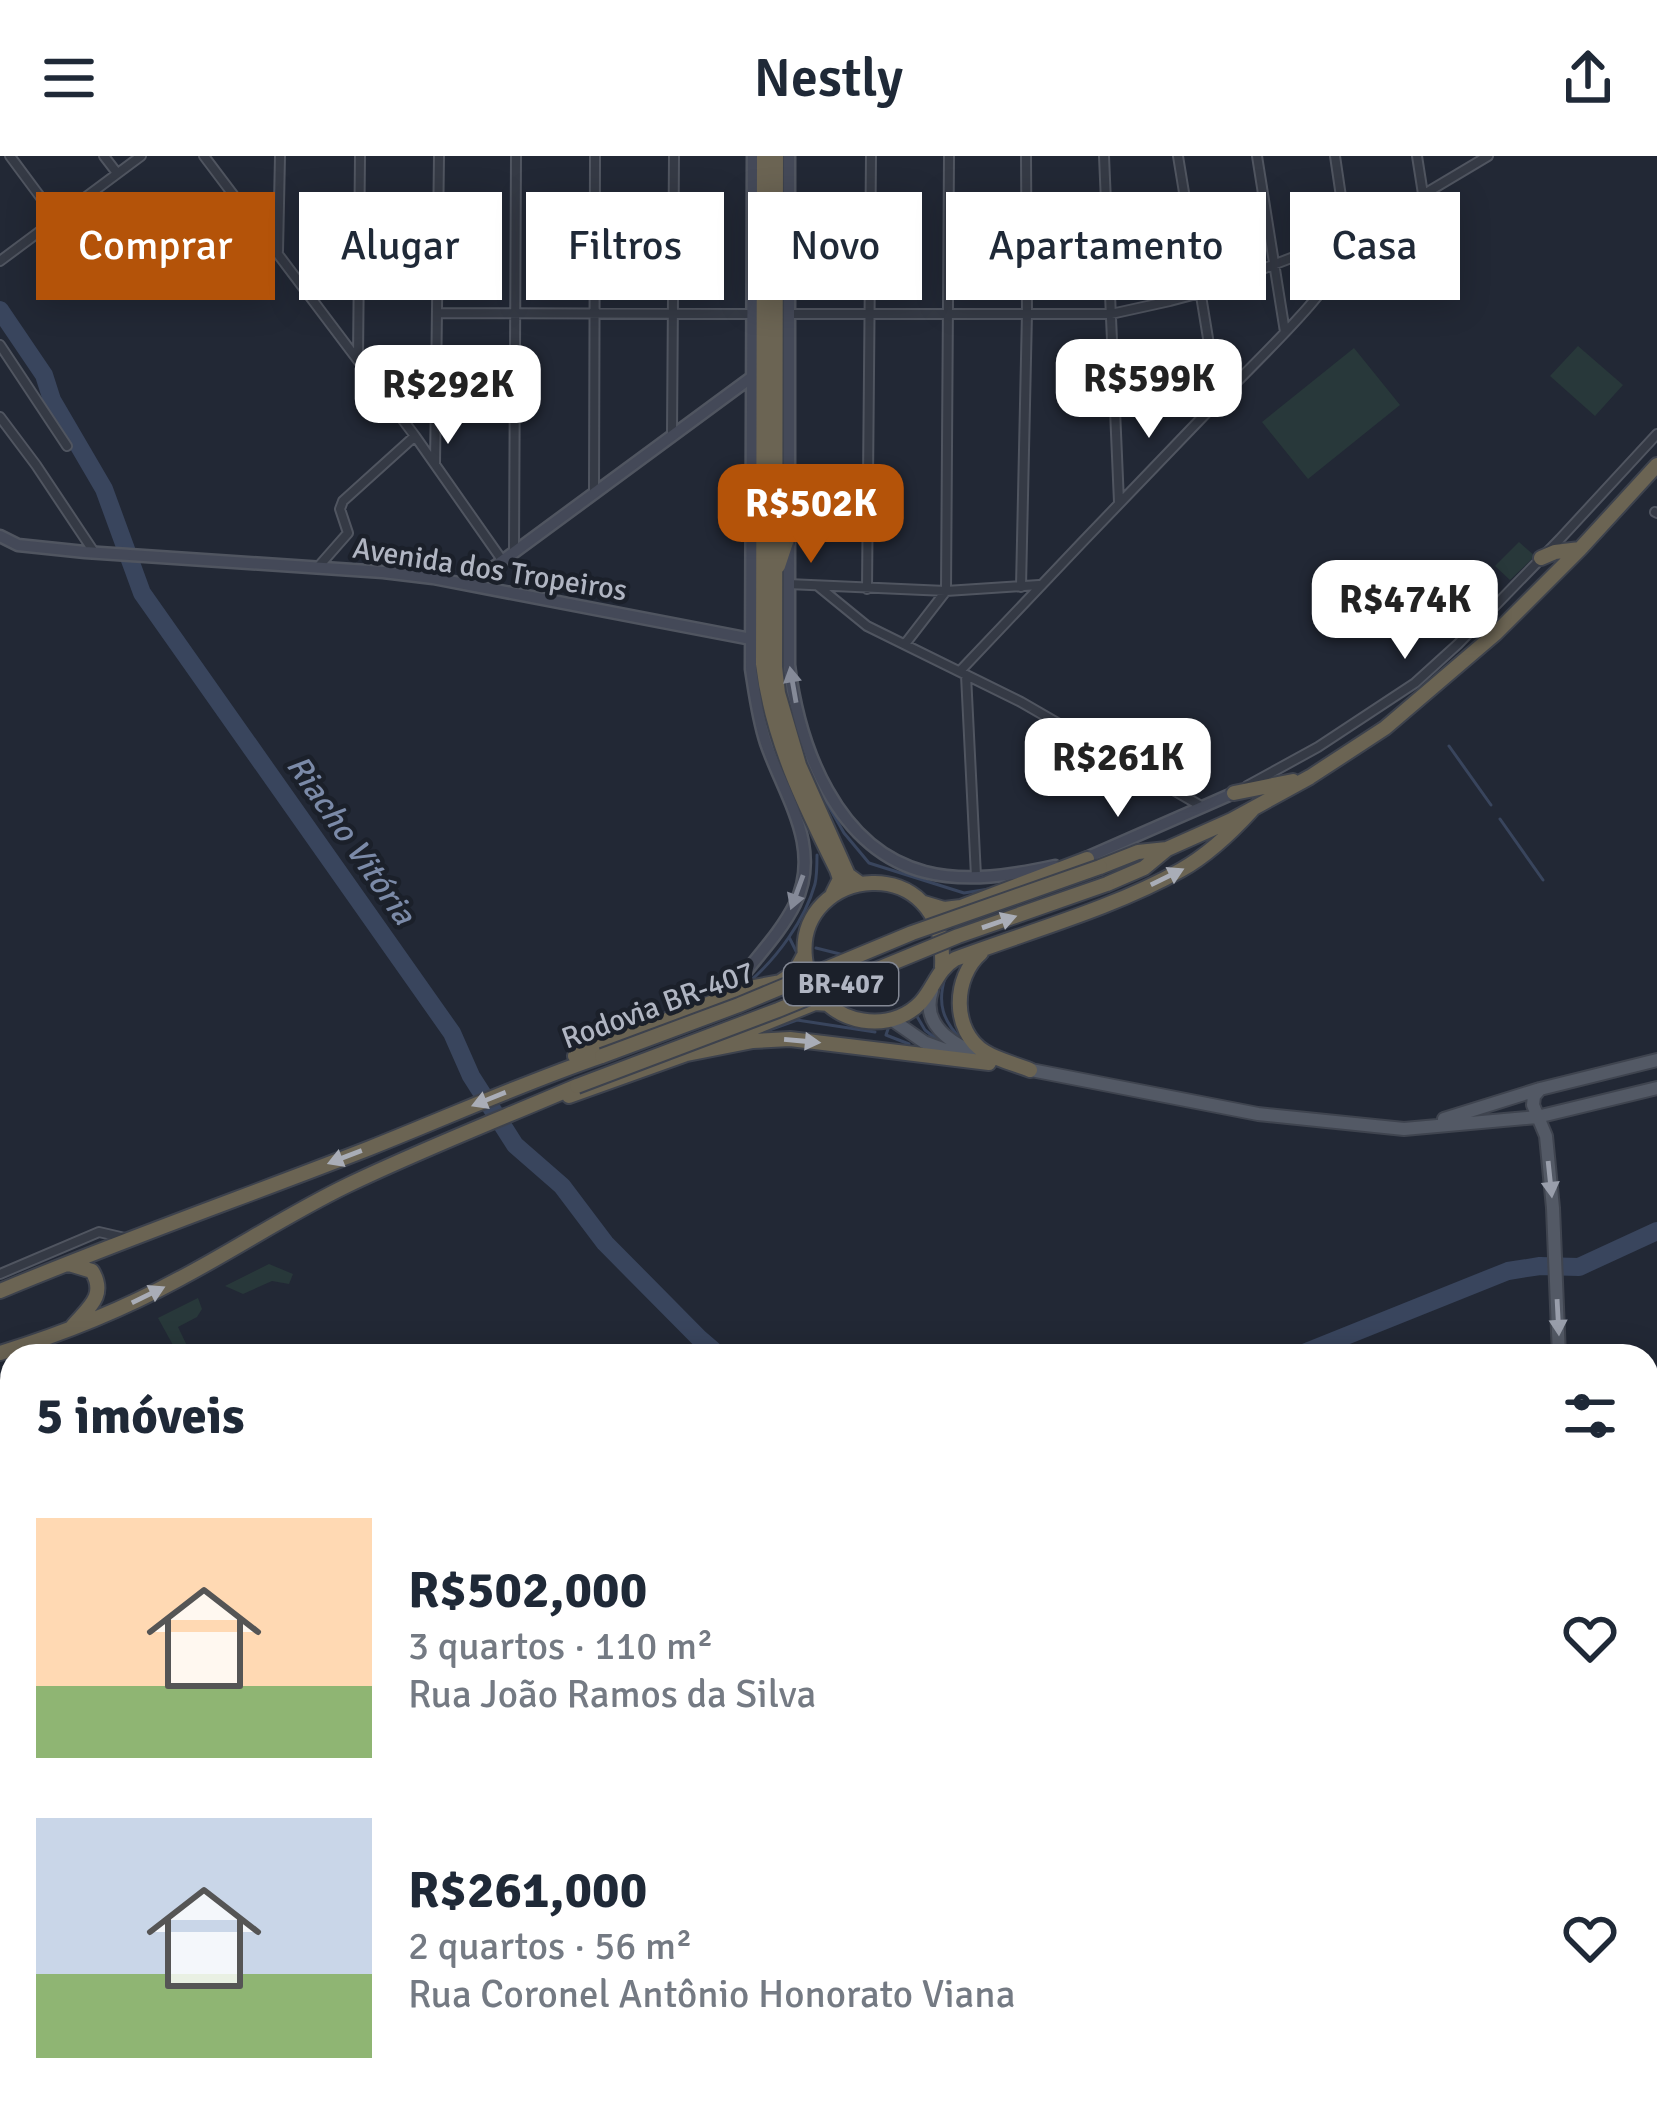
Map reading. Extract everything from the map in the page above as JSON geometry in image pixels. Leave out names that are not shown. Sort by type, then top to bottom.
[{"type":"highway","points":[[764,156],[758,421],[764,664],[772,716],[790,770],[837,870],[839,878],[831,898]]},
{"type":"highway","points":[[776,156],[782,580]]},
{"type":"highway","name":"BR-407","points":[[1167,849],[1252,810],[1372,737],[1495,634],[1657,465]]},
{"type":"highway","points":[[788,539],[775,667],[778,693],[799,765],[848,875],[859,884]]},
{"type":"highway","points":[[1541,558],[1580,549]]},
{"type":"highway","points":[[756,696],[772,716]]},
{"type":"highway","points":[[1234,793],[1310,777]]},
{"type":"highway","name":"BR-407","points":[[942,967],[1184,869],[1229,835],[1252,810]]},
{"type":"highway","name":"Rodovia BR-407","points":[[127,1238],[739,1006],[1094,863],[1167,849]]},
{"type":"highway","name":"Rodovia BR-407","points":[[69,1331],[175,1282],[338,1191],[456,1135],[958,936],[1107,884],[1144,868],[1167,849]]},
{"type":"highway","name":"BR-407","points":[[924,903],[944,909],[961,907],[1094,863]]},
{"type":"highway","points":[[883,882],[905,889],[924,903],[943,944],[942,967],[934,988],[919,1005],[878,1022],[835,1011],[808,976],[804,952],[808,929],[819,908],[859,884],[883,882]]},
{"type":"highway","points":[[988,947],[968,964],[959,1006],[961,1020],[985,1052],[1030,1070]]},
{"type":"highway","name":"BR-407","points":[[530,1082],[563,1061],[728,996],[786,979],[799,968],[804,952]]},
{"type":"highway","name":"BR-407","points":[[553,1096],[564,1097],[687,1054],[814,1003],[829,1004]]},
{"type":"highway","points":[[687,1054],[790,1039],[988,1063]]},
{"type":"highway","name":"BR-407","points":[[0,1291],[127,1238]]},
{"type":"highway","points":[[65,1263],[92,1271],[99,1289],[94,1303],[69,1331]]},
{"type":"highway","name":"BR-407","points":[[28,1344],[69,1331]]},
{"type":"main road","points":[[728,996],[784,923],[803,881],[806,856],[803,834],[764,739],[751,669],[758,421],[752,377],[753,156]]},
{"type":"main road","points":[[788,539],[789,156]]},
{"type":"main road","points":[[471,584],[752,377]]},
{"type":"main road","points":[[0,536],[18,545]]},
{"type":"main road","points":[[0,551],[18,545]]},
{"type":"main road","name":"Avenida dos Tropeiros","points":[[18,545],[383,572],[471,584],[751,639]]},
{"type":"main road","points":[[782,580],[792,687],[807,744],[827,791],[861,834],[882,851],[926,873],[1010,875],[1094,863],[1234,793]]},
{"type":"main road","points":[[934,988],[928,1002],[930,1014],[949,1040],[992,1060],[1030,1070]]},
{"type":"main road","points":[[891,1019],[939,1049],[988,1063],[1258,1114],[1414,1129],[1537,1117],[1655,1089]]},
{"type":"main road","points":[[1414,1129],[1540,1089],[1657,1060]]},
{"type":"main road","points":[[1540,1089],[1532,1100],[1546,1136],[1559,1344]]},
{"type":"street","points":[[10,156],[37,192]]},
{"type":"street","points":[[104,156],[116,173]]},
{"type":"street","points":[[91,192],[141,156]]},
{"type":"street","points":[[204,156],[502,560]]},
{"type":"street","points":[[278,253],[280,156]]},
{"type":"street","points":[[358,360],[360,156]]},
{"type":"street","points":[[435,465],[439,156]]},
{"type":"street","points":[[514,549],[516,156]]},
{"type":"street","points":[[594,493],[595,156]]},
{"type":"street","points":[[672,434],[674,156]]},
{"type":"street","points":[[867,589],[871,156]]},
{"type":"street","points":[[905,644],[946,591],[949,156]]},
{"type":"street","points":[[1022,587],[1026,156]]},
{"type":"street","points":[[1104,156],[1119,504]]},
{"type":"street","points":[[1178,156],[1184,192]]},
{"type":"street","points":[[1257,156],[1286,334]]},
{"type":"street","points":[[1335,156],[1340,192]]},
{"type":"street","points":[[1417,156],[1423,192]]},
{"type":"street","points":[[1426,192],[1488,156]]},
{"type":"street","points":[[0,261],[36,233]]},
{"type":"street","points":[[1266,269],[1290,259]]},
{"type":"street","points":[[788,314],[1111,314],[1168,300]]},
{"type":"street","points":[[1202,300],[1218,400]]},
{"type":"street","points":[[976,876],[963,672],[1040,585],[1315,300]]},
{"type":"street","points":[[439,313],[753,314]]},
{"type":"street","points":[[0,345],[67,446]]},
{"type":"street","points":[[0,417],[94,552]]},
{"type":"street","points":[[1234,793],[1318,746],[1415,682],[1458,644],[1657,434]]},
{"type":"street","points":[[319,568],[348,533],[340,509],[344,501],[415,436]]},
{"type":"street","points":[[782,580],[946,591],[1040,585]]},
{"type":"street","points":[[818,586],[855,619],[1021,702],[1203,808]]},
{"type":"street","points":[[0,1274],[99,1232],[127,1238]]},
{"type":"shaded area","points":[[1578,346],[1623,385],[1595,416],[1550,376]]},
{"type":"shaded area","points":[[1354,348],[1400,405],[1308,479],[1262,422]]},
{"type":"shaded area","points":[[1519,542],[1535,556],[1510,580],[1495,566]]},
{"type":"shaded area","points":[[1482,582],[1496,594],[1459,631],[1445,618]]},
{"type":"shaded area","points":[[269,1264],[293,1274],[289,1284],[272,1281],[243,1294],[225,1286]]},
{"type":"shaded area","points":[[198,1298],[202,1309],[178,1327],[186,1344],[172,1344],[158,1318]]},
{"type":"waterway","name":"Riacho Vitória","points":[[0,310],[44,375],[52,400],[104,489],[142,593],[452,1033],[471,1076],[515,1145],[562,1186],[605,1243],[706,1344]]},
{"type":"waterway","points":[[1449,746],[1491,805]]},
{"type":"waterway","points":[[820,791],[844,833],[869,863],[964,893],[989,889]]},
{"type":"waterway","points":[[1500,819],[1543,880]]},
{"type":"waterway","points":[[749,982],[780,950],[804,911],[815,884],[817,855]]},
{"type":"waterway","points":[[789,937],[798,955]]},
{"type":"waterway","points":[[816,948],[844,955]]},
{"type":"waterway","points":[[825,982],[843,969]]},
{"type":"waterway","points":[[945,978],[943,1011],[961,1039]]},
{"type":"waterway","points":[[915,1013],[940,1042]]},
{"type":"waterway","points":[[761,1033],[797,1020],[875,1032]]},
{"type":"waterway","points":[[889,1026],[886,1035],[909,1044]]},
{"type":"waterway","points":[[1326,1344],[1508,1271],[1579,1267],[1657,1231]]}]
